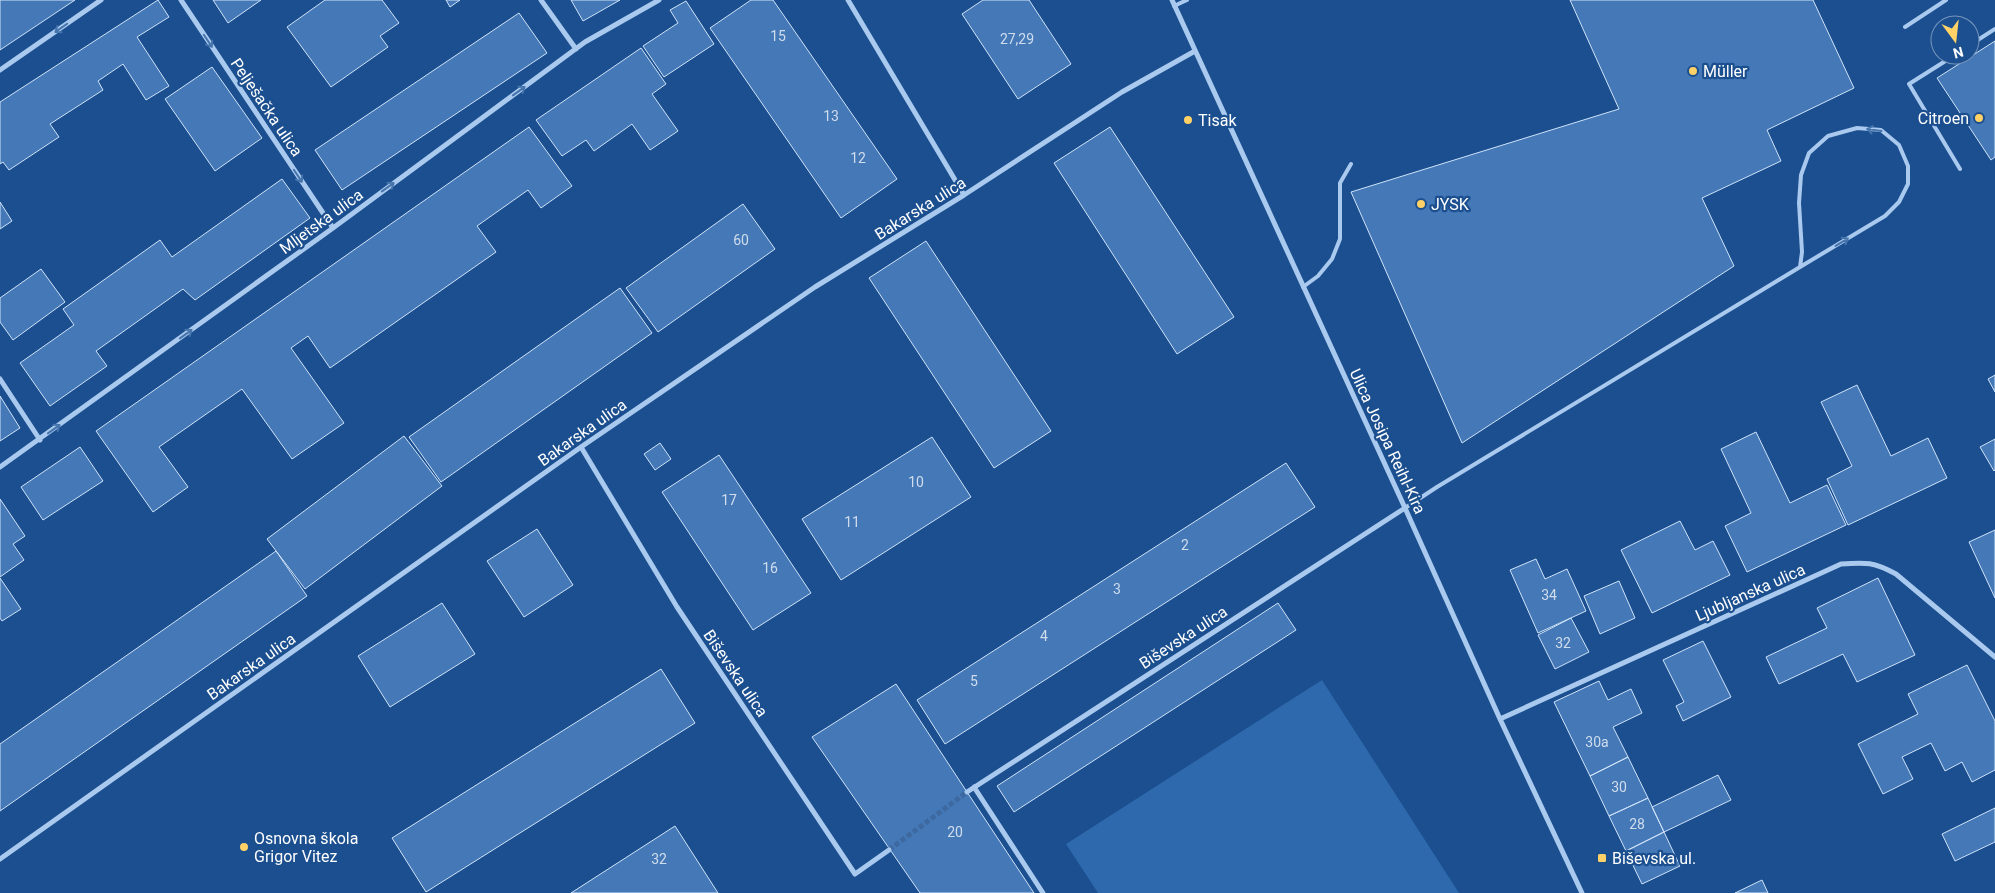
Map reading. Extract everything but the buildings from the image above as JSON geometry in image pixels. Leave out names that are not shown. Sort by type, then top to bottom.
[{"type":"street","points":[[0,70],[101,0]]},
{"type":"street","name":"Pelješačka ulica","points":[[181,0],[333,228]]},
{"type":"street","points":[[541,0],[576,49]]},
{"type":"street","name":"Mljetska ulica","points":[[0,467],[333,228],[585,42],[659,0]]},
{"type":"street","points":[[848,0],[964,195]]},
{"type":"street","name":"Ulica Josipa Reihl-Kira","points":[[1172,0],[1500,719],[1582,893]]},
{"type":"street","name":"Bakarska ulica","points":[[0,859],[581,447],[815,287],[964,195],[1122,92],[1195,51]]},
{"type":"street","points":[[0,379],[40,440]]},
{"type":"street","name":"Biševska ulica","points":[[581,447],[678,607],[855,874],[888,850]]},
{"type":"street","name":"Biševska ulica","points":[[967,792],[1405,508]]},
{"type":"street","name":"Ljubljanska ulica","points":[[1500,719],[1841,564],[1860,562],[1878,564],[1896,574],[1995,657]]},
{"type":"street","points":[[974,787],[1043,893]]},
{"type":"lane","points":[[1174,6],[1187,0]]},
{"type":"lane","points":[[1905,27],[1946,0]]},
{"type":"lane","points":[[1980,39],[1995,29]]},
{"type":"lane","points":[[1939,65],[1909,84],[1960,169]]},
{"type":"lane","points":[[1405,508],[1885,216],[1899,202],[1908,184],[1908,166],[1900,145],[1881,130],[1857,128],[1828,136],[1809,152],[1801,175],[1799,203],[1802,252],[1800,267]]},
{"type":"lane","points":[[1304,287],[1318,276],[1332,259],[1338,246],[1340,239],[1340,183],[1351,164]]},
{"type":"shaded area","points":[[1322,680],[1459,893],[1098,893],[1066,844]]},
{"type":"tunnel","points":[[889,850],[967,792]]},
{"type":"place","name":"Müller","points":[[1693,71]]},
{"type":"place","name":"Citroen","points":[[1979,118]]},
{"type":"place","name":"Tisak","points":[[1188,120]]},
{"type":"place","name":"JYSK","points":[[1421,204]]},
{"type":"place","name":"Osnovna škola Grigor Vitez","points":[[244,847]]},
{"type":"place","name":"Biševska ul.","points":[[1602,858]]}]
